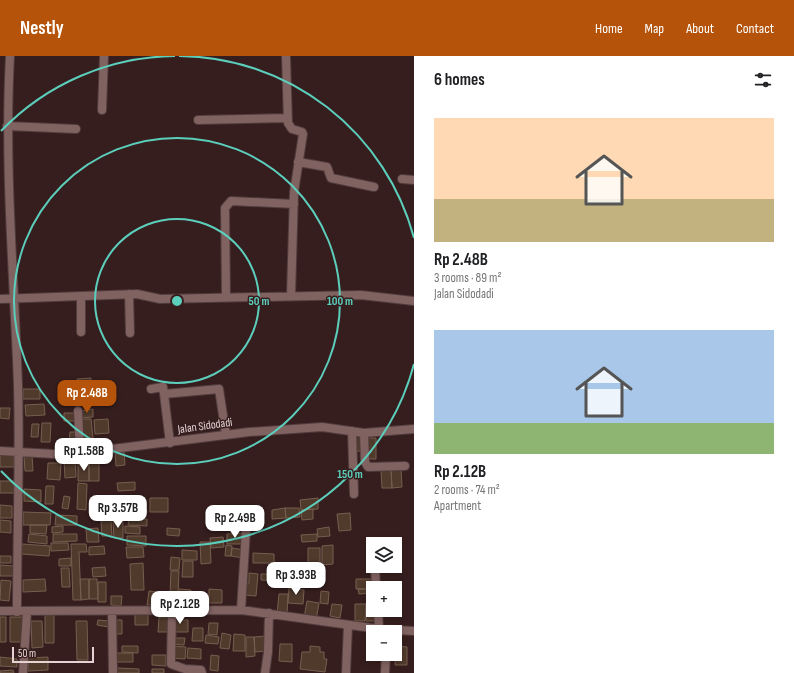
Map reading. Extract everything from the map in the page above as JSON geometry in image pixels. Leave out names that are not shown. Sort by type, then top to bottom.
[{"type":"street","points":[[10,56],[7,126],[8,179],[18,387],[17,612]]},
{"type":"street","points":[[102,110],[104,56]]},
{"type":"street","points":[[286,56],[289,127],[302,132],[303,134],[298,162],[294,204],[291,296]]},
{"type":"street","points":[[198,120],[288,118]]},
{"type":"street","points":[[7,126],[76,130]]},
{"type":"street","points":[[298,162],[327,167],[331,178],[374,187]]},
{"type":"street","points":[[402,179],[414,180]]},
{"type":"street","points":[[226,296],[225,208],[227,204],[231,201],[294,204]]},
{"type":"street","points":[[0,299],[14,297],[129,294],[160,298],[361,295],[414,301]]},
{"type":"street","points":[[129,294],[130,333]]},
{"type":"street","points":[[81,296],[81,332]]},
{"type":"street","points":[[151,388],[163,388],[170,443]]},
{"type":"street","points":[[164,394],[219,389],[226,435]]},
{"type":"street","points":[[78,411],[80,453]]},
{"type":"street","name":"Jalan Sidodadi","points":[[0,451],[54,454],[80,453],[226,435],[322,427],[364,433],[414,429]]},
{"type":"street","points":[[352,431],[354,494]]},
{"type":"street","points":[[364,433],[365,462],[368,467],[404,466]]},
{"type":"street","points":[[241,610],[246,530],[249,514]]},
{"type":"street","points":[[0,611],[241,610],[366,627]]},
{"type":"street","points":[[112,611],[113,673]]},
{"type":"street","points":[[172,611],[171,664],[185,669],[201,670],[202,673]]},
{"type":"street","points":[[23,673],[28,612]]},
{"type":"street","points":[[265,673],[268,652],[269,613]]},
{"type":"street","points":[[346,673],[348,625]]},
{"type":"street","points":[[402,631],[414,631]]},
{"type":"street","points":[[385,673],[386,661]]},
{"type":"building","points":[[91,378],[91,385],[78,386],[77,379]]},
{"type":"building","points":[[91,388],[92,395],[81,397],[80,390]]},
{"type":"building","points":[[23,389],[40,389],[40,399],[23,399]]},
{"type":"building","points":[[76,392],[76,400],[63,401],[62,393]]},
{"type":"building","points":[[44,404],[45,415],[26,416],[25,405]]},
{"type":"building","points":[[0,408],[10,408],[9,419],[0,418]]},
{"type":"building","points":[[93,409],[93,417],[80,418],[80,411]]},
{"type":"building","points":[[64,413],[76,413],[76,421],[64,421]]},
{"type":"building","points":[[81,419],[91,419],[93,438],[83,439]]},
{"type":"building","points":[[108,419],[109,433],[95,434],[94,420]]},
{"type":"building","points":[[42,423],[51,423],[50,442],[41,442]]},
{"type":"building","points":[[32,424],[39,424],[38,437],[31,437]]},
{"type":"building","points":[[70,432],[77,432],[76,443],[69,443]]},
{"type":"building","points":[[363,435],[364,451],[353,451],[353,436]]},
{"type":"building","points":[[365,438],[376,438],[376,459],[365,459]]},
{"type":"building","points":[[115,451],[124,451],[125,465],[116,466]]},
{"type":"building","points":[[0,452],[14,453],[14,467],[0,467]]},
{"type":"building","points":[[24,455],[32,455],[33,471],[25,471]]},
{"type":"building","points":[[75,458],[76,477],[65,478],[64,459]]},
{"type":"building","points":[[48,463],[61,463],[60,480],[47,479]]},
{"type":"building","points":[[78,463],[89,463],[89,481],[78,481]]},
{"type":"building","points":[[89,463],[99,463],[99,481],[89,481]]},
{"type":"building","points":[[391,469],[401,469],[402,487],[392,488]]},
{"type":"building","points":[[391,469],[392,488],[382,488],[381,470]]},
{"type":"building","points":[[0,481],[14,481],[14,493],[0,493]]},
{"type":"building","points":[[135,482],[135,490],[118,491],[117,483]]},
{"type":"building","points":[[78,483],[87,484],[86,510],[77,509]]},
{"type":"building","points":[[46,486],[54,486],[53,504],[45,504]]},
{"type":"building","points":[[24,489],[41,490],[41,502],[24,501]]},
{"type":"building","points":[[64,496],[70,497],[68,509],[62,508]]},
{"type":"building","points":[[90,498],[105,498],[105,508],[90,508]]},
{"type":"building","points":[[123,498],[139,499],[138,508],[123,507]]},
{"type":"building","points":[[150,498],[168,498],[168,512],[150,512]]},
{"type":"building","points":[[318,498],[318,509],[301,510],[300,500]]},
{"type":"building","points":[[0,505],[12,506],[12,518],[0,518]]},
{"type":"building","points":[[132,508],[147,510],[146,517],[131,516]]},
{"type":"building","points":[[285,508],[299,508],[300,517],[286,518]]},
{"type":"building","points":[[285,508],[286,518],[272,519],[272,510]]},
{"type":"building","points":[[313,509],[313,519],[302,520],[301,510]]},
{"type":"building","points":[[23,512],[51,513],[50,525],[23,525]]},
{"type":"building","points":[[350,513],[351,530],[339,531],[337,514]]},
{"type":"building","points":[[56,515],[77,516],[77,525],[55,525]]},
{"type":"building","points":[[129,519],[147,519],[147,526],[128,525]]},
{"type":"building","points":[[0,520],[11,521],[11,533],[0,532]]},
{"type":"building","points":[[111,520],[112,536],[102,536],[101,521]]},
{"type":"building","points":[[113,521],[123,521],[123,538],[114,538]]},
{"type":"building","points":[[30,525],[47,525],[46,534],[30,533]]},
{"type":"building","points":[[63,526],[63,532],[52,533],[52,527]]},
{"type":"building","points":[[125,526],[140,527],[140,534],[125,533]]},
{"type":"building","points":[[329,527],[330,536],[318,537],[317,529]]},
{"type":"building","points":[[98,528],[99,542],[87,542],[86,529]]},
{"type":"building","points":[[167,528],[180,529],[179,536],[167,535]]},
{"type":"building","points":[[242,533],[242,544],[227,544],[227,534]]},
{"type":"building","points":[[29,534],[47,536],[47,544],[28,542]]},
{"type":"building","points":[[53,534],[77,534],[77,541],[53,542]]},
{"type":"building","points":[[317,534],[317,541],[302,542],[301,535]]},
{"type":"building","points":[[127,536],[146,536],[146,546],[127,545]]},
{"type":"building","points":[[223,537],[224,547],[211,548],[210,538]]},
{"type":"building","points":[[200,542],[210,542],[211,563],[201,564]]},
{"type":"building","points":[[51,543],[68,543],[69,550],[51,551]]},
{"type":"building","points":[[22,544],[50,546],[49,556],[21,554]]},
{"type":"building","points":[[71,544],[86,544],[87,552],[79,552],[81,600],[73,600]]},
{"type":"building","points":[[226,545],[232,546],[231,556],[225,556]]},
{"type":"building","points":[[333,545],[333,564],[322,565],[322,546]]},
{"type":"building","points":[[104,546],[105,554],[89,555],[89,547]]},
{"type":"building","points":[[126,547],[143,547],[144,557],[127,558]]},
{"type":"building","points":[[232,548],[244,550],[243,558],[231,556]]},
{"type":"building","points":[[308,548],[320,548],[320,574],[308,574]]},
{"type":"building","points":[[182,550],[197,551],[197,560],[182,560]]},
{"type":"building","points":[[253,553],[274,554],[274,563],[253,563]]},
{"type":"building","points":[[0,556],[11,556],[11,563],[0,563]]},
{"type":"building","points":[[171,557],[180,558],[179,570],[170,570]]},
{"type":"building","points":[[71,558],[71,566],[59,566],[59,559]]},
{"type":"building","points":[[183,561],[193,561],[193,577],[182,577]]},
{"type":"building","points":[[143,563],[144,590],[131,590],[130,564]]},
{"type":"building","points":[[0,565],[14,566],[13,576],[0,576]]},
{"type":"building","points":[[105,567],[106,576],[93,577],[92,568]]},
{"type":"building","points":[[61,568],[69,568],[70,587],[62,587]]},
{"type":"building","points":[[171,571],[179,571],[178,594],[170,594]]},
{"type":"building","points":[[249,573],[258,574],[256,596],[244,595],[244,582],[249,583]]},
{"type":"building","points":[[261,574],[275,574],[275,581],[261,580]]},
{"type":"building","points":[[45,579],[46,591],[23,592],[23,580]]},
{"type":"building","points":[[80,579],[89,579],[89,599],[81,600]]},
{"type":"building","points":[[89,579],[97,579],[98,599],[89,599]]},
{"type":"building","points":[[356,579],[376,579],[375,581],[366,581],[366,589],[356,589]]},
{"type":"building","points":[[1,580],[11,581],[9,601],[0,600]]},
{"type":"building","points":[[98,582],[106,582],[106,602],[98,602]]},
{"type":"building","points":[[289,588],[304,590],[303,604],[288,603]]},
{"type":"building","points":[[179,589],[191,590],[190,606],[179,606]]},
{"type":"building","points":[[209,589],[222,590],[222,603],[209,603]]},
{"type":"building","points":[[358,589],[366,589],[366,594],[359,594]]},
{"type":"building","points":[[149,591],[156,592],[155,605],[147,605]]},
{"type":"building","points":[[321,591],[329,592],[328,604],[320,603]]},
{"type":"building","points":[[279,594],[288,594],[287,615],[277,614]]},
{"type":"building","points":[[111,596],[122,596],[121,606],[111,605]]},
{"type":"building","points":[[307,601],[319,603],[316,620],[304,618]]},
{"type":"building","points":[[332,604],[342,605],[340,618],[330,616]]},
{"type":"building","points":[[355,604],[366,604],[365,621],[355,621]]},
{"type":"building","points":[[135,614],[148,614],[148,625],[135,625]]},
{"type":"building","points":[[45,615],[54,615],[54,643],[45,643]]},
{"type":"building","points":[[0,617],[6,617],[6,642],[0,642]]},
{"type":"building","points":[[10,617],[25,617],[25,642],[10,642]]},
{"type":"building","points":[[159,617],[171,617],[170,632],[158,632]]},
{"type":"building","points":[[173,617],[182,617],[182,620],[188,620],[188,632],[173,632]]},
{"type":"building","points":[[366,617],[377,617],[377,621],[366,621]]},
{"type":"building","points":[[98,620],[109,621],[108,627],[97,625]]},
{"type":"building","points":[[113,620],[122,620],[122,634],[114,634]]},
{"type":"building","points":[[31,621],[42,621],[43,647],[32,648]]},
{"type":"building","points":[[76,621],[87,621],[88,660],[77,660]]},
{"type":"building","points":[[209,623],[218,623],[217,635],[208,634]]},
{"type":"building","points":[[193,628],[203,628],[203,641],[192,641]]},
{"type":"building","points":[[222,633],[231,635],[229,649],[220,648]]},
{"type":"building","points":[[234,634],[245,635],[245,651],[233,651]]},
{"type":"building","points":[[206,635],[219,637],[218,644],[205,643]]},
{"type":"building","points":[[266,636],[266,651],[255,652],[254,637]]},
{"type":"building","points":[[246,637],[254,637],[255,656],[246,657]]},
{"type":"building","points":[[174,638],[185,638],[184,645],[173,644]]},
{"type":"building","points":[[280,644],[292,644],[292,662],[279,661]]},
{"type":"building","points":[[122,646],[138,646],[138,653],[122,652]]},
{"type":"building","points":[[172,646],[186,647],[185,659],[171,658]]},
{"type":"building","points":[[310,646],[320,647],[320,652],[324,652],[324,659],[327,659],[325,672],[300,669],[302,652],[310,652]]},
{"type":"building","points":[[402,647],[407,647],[407,665],[395,665],[395,661],[402,661]]},
{"type":"building","points":[[188,648],[201,649],[201,659],[187,658]]},
{"type":"building","points":[[115,653],[133,653],[133,662],[115,662]]},
{"type":"building","points":[[152,655],[166,655],[166,666],[152,665]]},
{"type":"building","points":[[211,655],[219,656],[218,671],[210,670]]},
{"type":"building","points":[[0,657],[17,659],[17,667],[0,666]]},
{"type":"building","points":[[48,657],[48,670],[28,671],[28,658]]},
{"type":"building","points":[[117,668],[139,669],[139,673],[117,673]]},
{"type":"building","points":[[152,669],[164,669],[164,673],[152,673]]},
{"type":"building","points":[[13,670],[14,673],[0,673],[0,671]]}]
